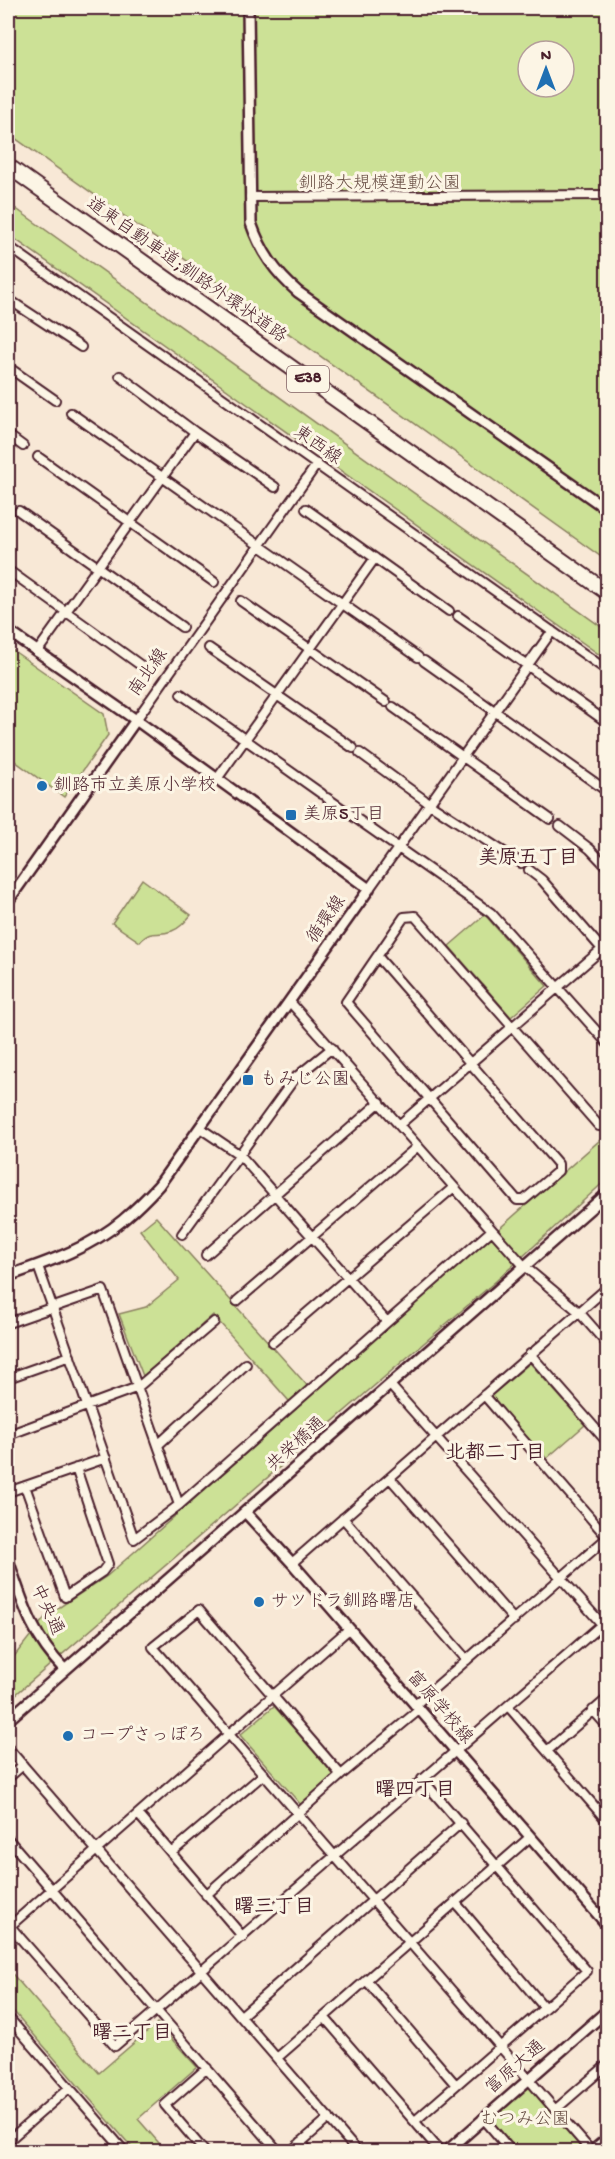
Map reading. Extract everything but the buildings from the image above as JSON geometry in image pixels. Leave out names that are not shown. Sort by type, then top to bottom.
[{"type":"highway","name":"道東自動車道;釧路外環状道路","points":[[8,159],[608,584]]},
{"type":"highway","name":"道東自動車道;釧路外環状道路","points":[[8,166],[608,593]]},
{"type":"street","points":[[248,8],[251,223],[258,243],[280,276],[298,292],[608,510]]},
{"type":"street","points":[[250,197],[608,195]]},
{"type":"street","name":"東西線","points":[[8,246],[608,671]]},
{"type":"street","points":[[9,303],[81,347]]},
{"type":"street","points":[[8,367],[55,400]]},
{"type":"street","points":[[120,376],[195,432],[275,487]]},
{"type":"street","points":[[71,413],[608,792]]},
{"type":"street","points":[[37,652],[195,432]]},
{"type":"street","points":[[8,435],[23,446]]},
{"type":"street","points":[[38,457],[214,582]]},
{"type":"street","name":"南北線","points":[[8,901],[317,464]]},
{"type":"street","points":[[306,509],[449,610]]},
{"type":"street","points":[[19,511],[182,627]]},
{"type":"street","points":[[217,779],[375,558]]},
{"type":"street","points":[[8,570],[143,667]]},
{"type":"street","points":[[241,601],[550,819]]},
{"type":"street","points":[[458,616],[608,723]]},
{"type":"street","name":"循環線","points":[[8,631],[136,720],[369,889],[159,1185],[122,1222],[81,1248],[8,1276]]},
{"type":"street","points":[[369,889],[552,631]]},
{"type":"street","points":[[208,648],[430,804],[521,863]]},
{"type":"street","points":[[181,694],[491,913],[608,1044]]},
{"type":"street","points":[[560,826],[590,849],[608,868]]},
{"type":"street","points":[[529,870],[542,880],[604,947],[608,956]]},
{"type":"street","points":[[378,957],[558,1164],[558,1171],[524,1200],[517,1200],[346,1002],[404,917],[415,916],[599,1126],[608,1125]]},
{"type":"street","points":[[399,1125],[604,947]]},
{"type":"street","points":[[290,1002],[524,1266],[579,1312],[608,1345]]},
{"type":"street","points":[[182,1234],[295,1078],[332,1048]]},
{"type":"street","points":[[206,1255],[380,1102]]},
{"type":"street","points":[[200,1128],[240,1155],[387,1322]]},
{"type":"street","points":[[237,1301],[418,1146]]},
{"type":"street","points":[[273,1342],[454,1187]]},
{"type":"street","name":"共栄橋通","points":[[8,1720],[608,1193]]},
{"type":"street","points":[[38,1266],[134,1539],[179,1505],[492,1230]]},
{"type":"street","points":[[292,1563],[608,1287]]},
{"type":"street","points":[[8,1323],[103,1290],[179,1505]]},
{"type":"street","points":[[8,1435],[138,1388],[214,1322]]},
{"type":"street","points":[[530,1354],[608,1443]]},
{"type":"street","points":[[8,1378],[70,1356]]},
{"type":"street","points":[[158,1445],[246,1364]]},
{"type":"street","points":[[390,1384],[561,1579],[604,1621],[608,1631]]},
{"type":"street","points":[[206,1895],[607,1537],[484,1395]]},
{"type":"street","points":[[8,1492],[106,1458]]},
{"type":"street","points":[[26,1486],[65,1597],[102,1572],[108,1564],[76,1468]]},
{"type":"street","points":[[390,1478],[514,1620]]},
{"type":"street","name":"富原学校線","points":[[245,1512],[607,1925]]},
{"type":"street","points":[[343,1518],[467,1660]]},
{"type":"street","name":"中央通","points":[[8,1560],[36,1634],[64,1669]]},
{"type":"street","points":[[341,1775],[199,1610],[153,1647],[591,2151],[608,2137]]},
{"type":"street","points":[[349,1629],[274,1697],[9,1925],[115,2046],[604,1621]]},
{"type":"street","points":[[547,1751],[608,1698]]},
{"type":"street","points":[[508,1706],[608,1822]]},
{"type":"street","points":[[593,1710],[608,1727]]},
{"type":"street","points":[[8,1748],[358,2151]]},
{"type":"street","points":[[8,1778],[23,1765]]},
{"type":"street","points":[[171,1853],[264,1774]]},
{"type":"street","points":[[415,2121],[587,1971],[422,1779]]},
{"type":"street","points":[[138,1814],[243,1936]]},
{"type":"street","points":[[241,2016],[461,1823]]},
{"type":"street","points":[[277,2058],[529,1838]]},
{"type":"street","points":[[8,1839],[279,2151]]},
{"type":"street","points":[[455,1902],[544,2007]]},
{"type":"street","points":[[366,1980],[456,2085]]},
{"type":"street","name":"富原大通","points":[[446,2151],[608,2010]]},
{"type":"street","points":[[8,2017],[125,2151]]},
{"type":"street","points":[[324,2017],[441,2151]]},
{"type":"street","points":[[555,2110],[608,2064]]},
{"type":"street","points":[[205,2151],[165,2105],[207,2068]]},
{"type":"street","points":[[8,2141],[69,2088]]},
{"type":"street","points":[[290,2151],[329,2118]]},
{"type":"street","points":[[483,2118],[512,2151]]},
{"type":"street","points":[[301,2142],[309,2151]]},
{"type":"green space","name":"釧路大規模運動公園","points":[[8,8],[607,8],[607,561],[8,133]]},
{"type":"green space","points":[[8,203],[607,631],[607,660],[8,234]]},
{"type":"green space","name":"釧路市立美原小学校","points":[[8,647],[104,714],[108,735],[64,797],[8,756]]},
{"type":"green space","points":[[142,879],[191,915],[175,930],[148,935],[140,942],[112,923]]},
{"type":"green space","points":[[485,915],[547,986],[511,1017],[449,946]]},
{"type":"green space","points":[[607,1134],[607,1179],[496,1281],[8,1701],[8,1664],[46,1616],[107,1576],[296,1409],[213,1315],[143,1376],[119,1314],[146,1307],[179,1280],[140,1230],[156,1217],[313,1392]]},
{"type":"green space","points":[[530,1363],[585,1425],[546,1459],[491,1396]]},
{"type":"green space","points":[[274,1706],[335,1776],[301,1805],[240,1735]]},
{"type":"green space","points":[[8,1969],[99,2073],[157,2023],[197,2067],[138,2119],[166,2151],[135,2151],[8,2005]]},
{"type":"green space","name":"むつみ公園","points":[[528,2078],[591,2151],[512,2151],[483,2118]]},
{"type":"place","name":"釧路市立美原小学校","points":[[42,786]]},
{"type":"place","name":"美原5丁目","points":[[291,815]]},
{"type":"place","name":"もみじ公園","points":[[248,1080]]},
{"type":"place","name":"サツドラ釧路曙店","points":[[259,1602]]},
{"type":"place","name":"コープさっぽろ","points":[[68,1736]]},
{"type":"district","name":"美原五丁目","points":[[528,859]]},
{"type":"district","name":"北都二丁目","points":[[495,1454]]},
{"type":"district","name":"曙四丁目","points":[[415,1791]]},
{"type":"district","name":"曙三丁目","points":[[274,1908]]},
{"type":"district","name":"曙二丁目","points":[[132,2034]]}]
